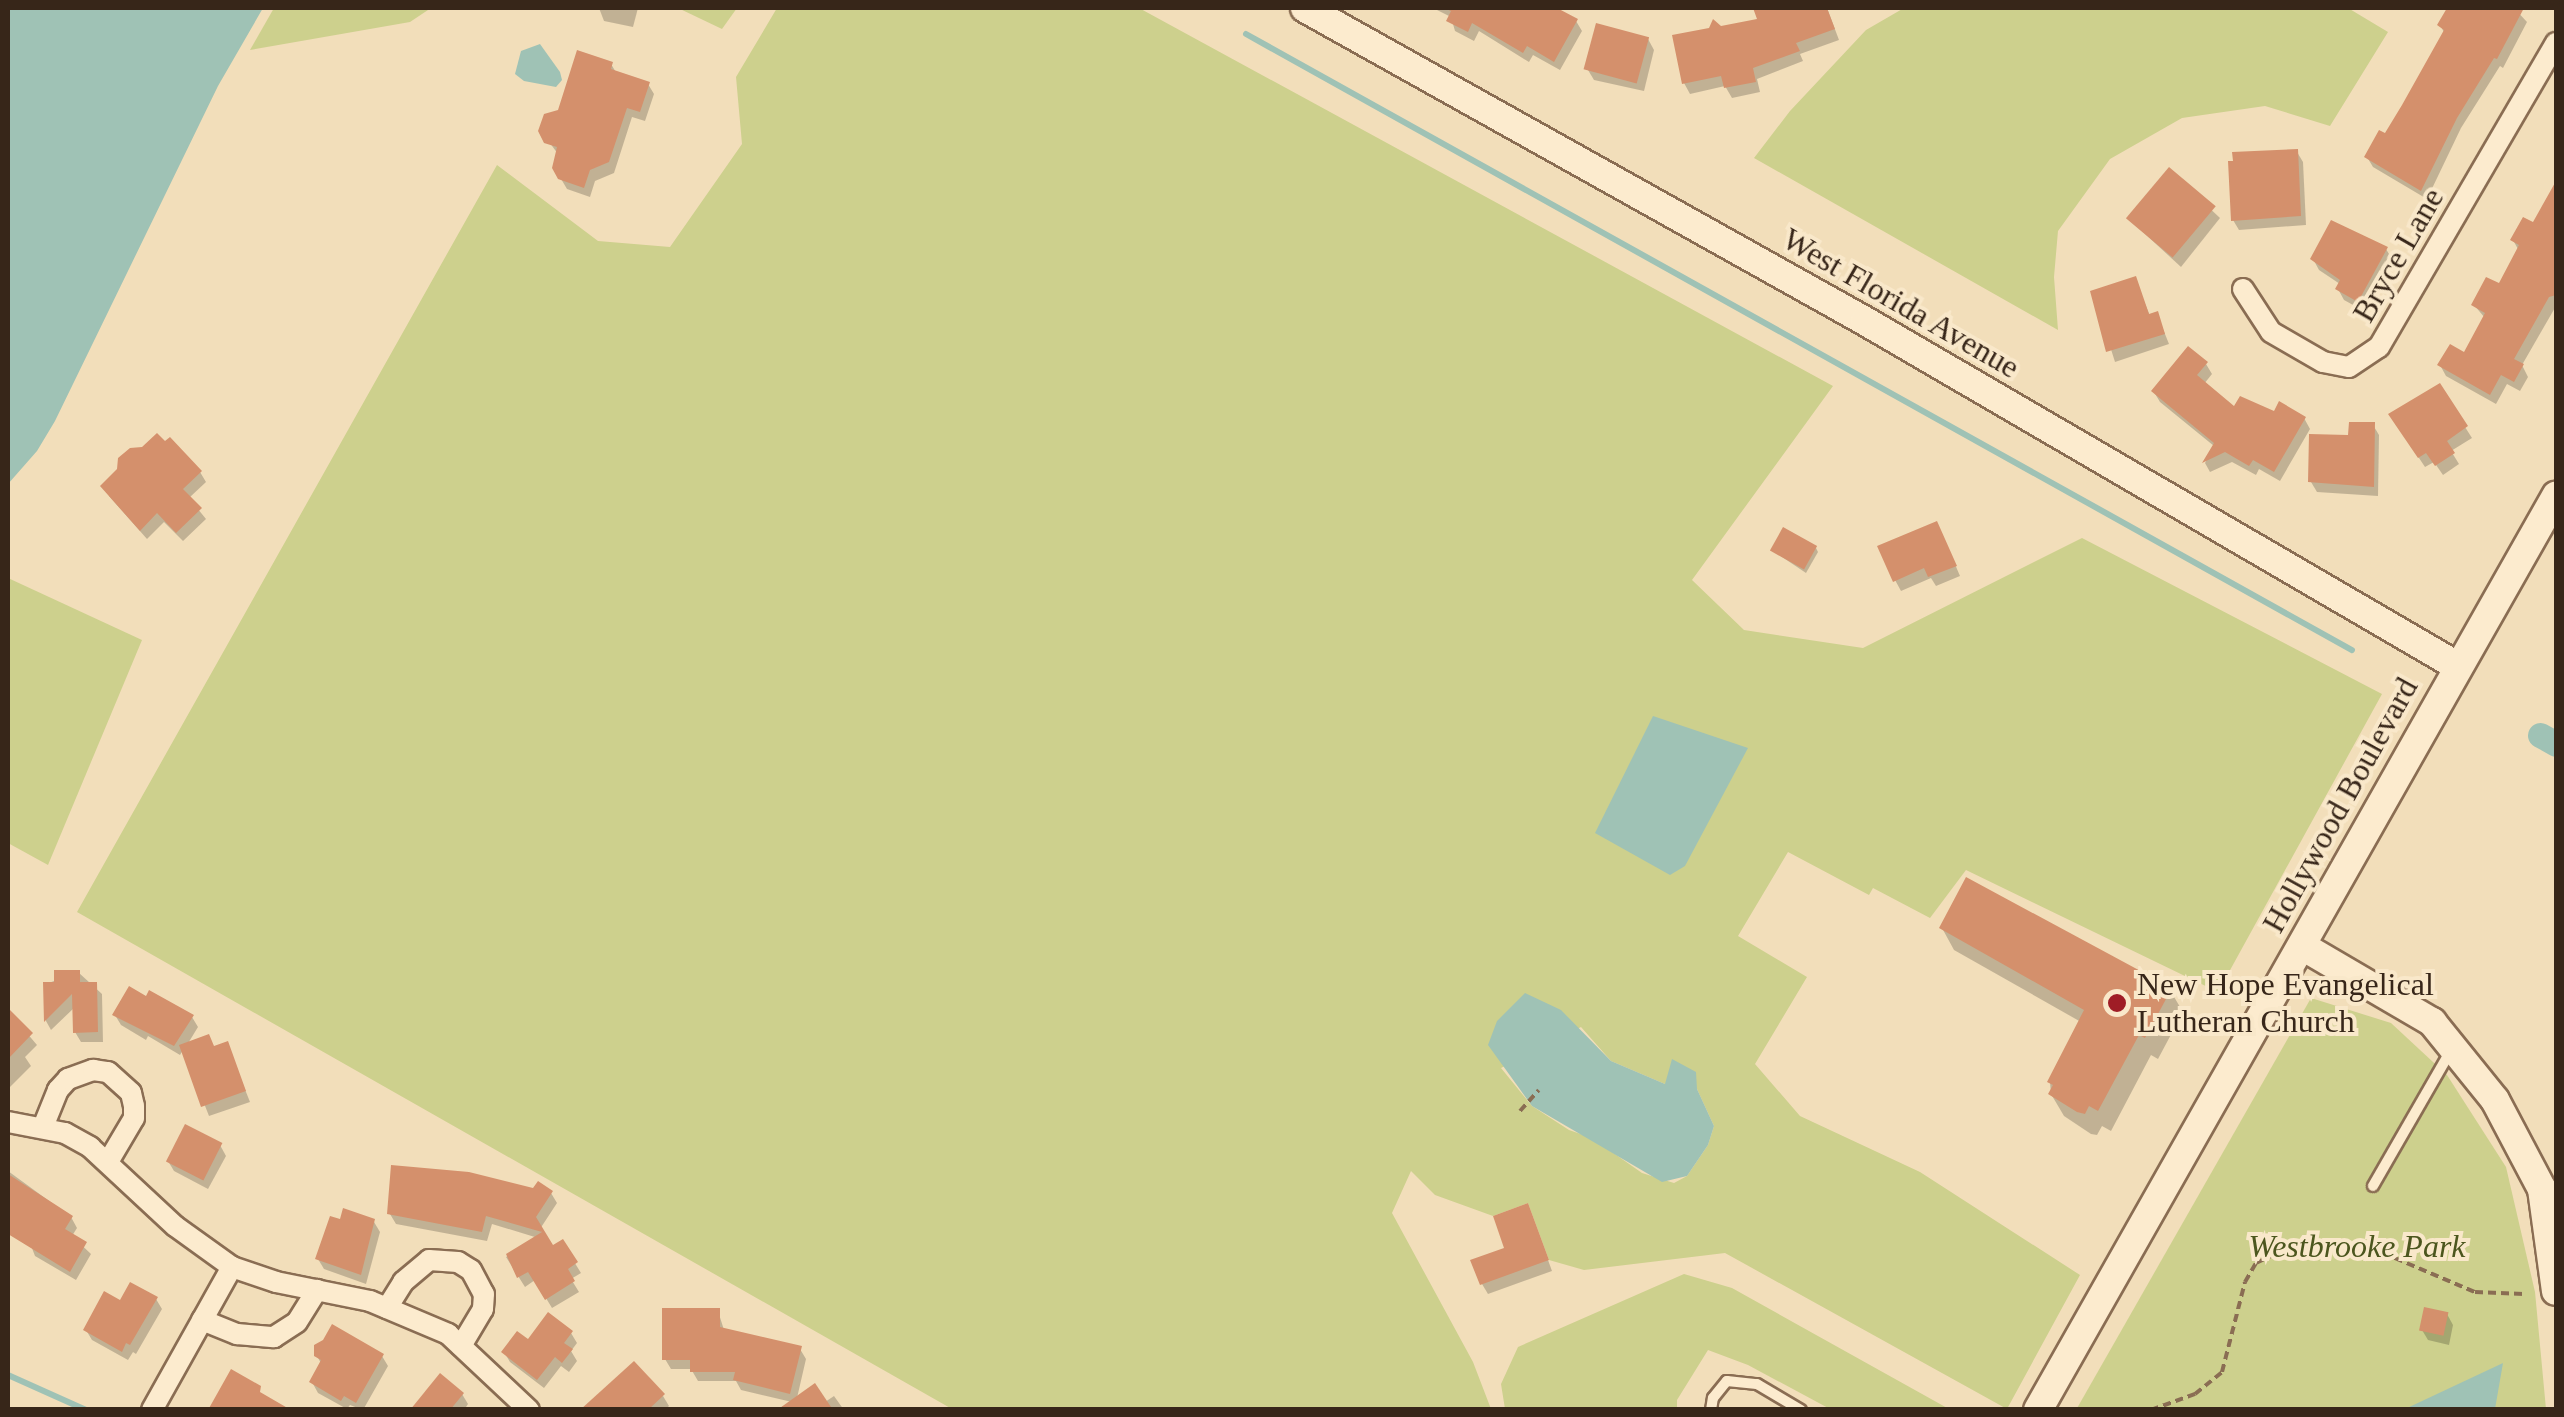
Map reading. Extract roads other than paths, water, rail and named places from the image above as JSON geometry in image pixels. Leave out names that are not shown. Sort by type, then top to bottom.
[{"type":"street","name":"West Florida Avenue","points":[[1305,8],[1865,321],[2458,667]]},
{"type":"street","name":"Bryce Lane","points":[[2243,289],[2271,332],[2323,362],[2348,367],[2379,347],[2556,42]]},
{"type":"street","name":"Hollywood Boulevard","points":[[2038,1410],[2556,496]]},
{"type":"street","points":[[2302,946],[2432,1022],[2495,1100],[2542,1189],[2556,1290]]},
{"type":"street","points":[[43,1127],[58,1090],[68,1079],[93,1070],[108,1072],[131,1092],[134,1106],[134,1118],[108,1162]]},
{"type":"street","points":[[8,1122],[65,1133],[108,1162],[175,1226],[232,1266],[388,1308],[448,1334],[517,1405]]},
{"type":"street","points":[[388,1308],[403,1282],[428,1260],[458,1262],[471,1270],[484,1294],[483,1310],[462,1346]]},
{"type":"street","points":[[152,1410],[232,1266]]},
{"type":"street","points":[[202,1320],[237,1334],[274,1337],[297,1322],[317,1290]]},
{"type":"lane","points":[[2374,1186],[2453,1047]]},
{"type":"lane","points":[[1711,1410],[1712,1398],[1727,1382],[1757,1384],[1801,1410]]},
{"type":"waterway","points":[[1246,34],[2352,650]]},
{"type":"waterway","points":[[2540,735],[2556,744]]},
{"type":"waterway","points":[[8,1375],[86,1410]]},
{"type":"place","name":"New Hope Evangelical Lutheran Church","points":[[2117,1003]]},
{"type":"park label","name":"Westbrooke Park","points":[[2357,1246]]}]
